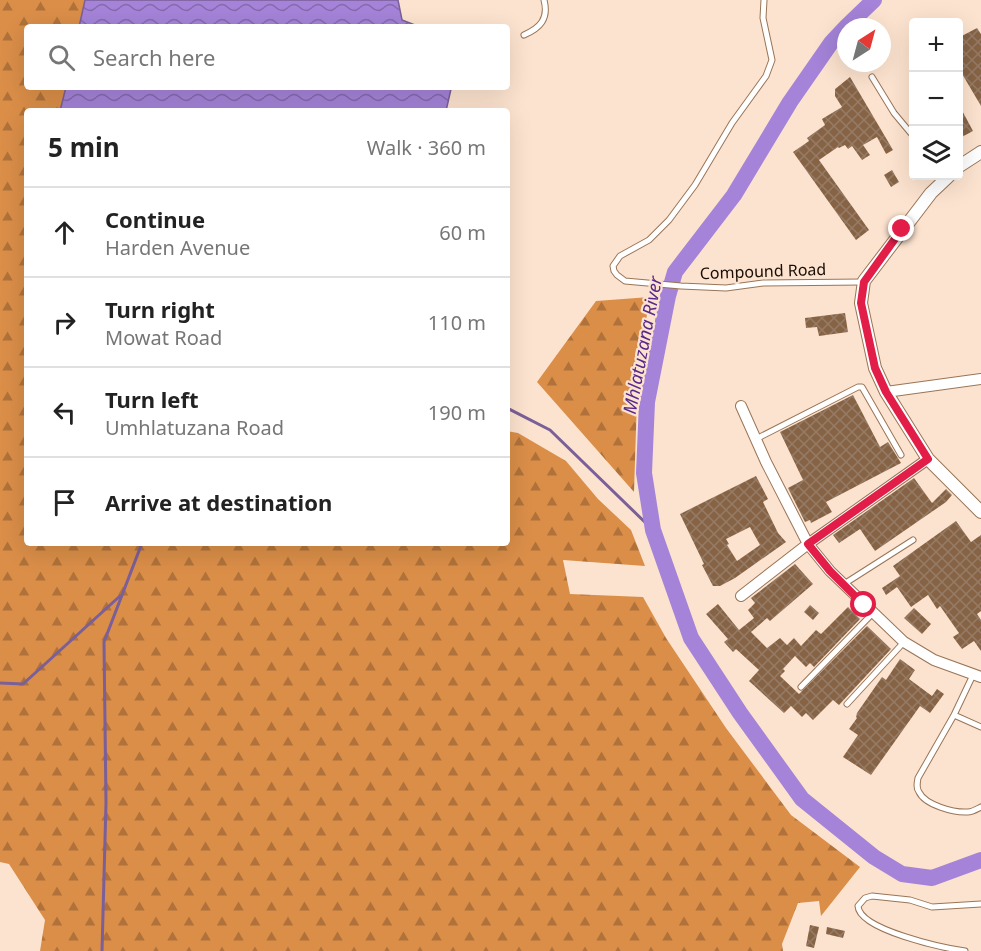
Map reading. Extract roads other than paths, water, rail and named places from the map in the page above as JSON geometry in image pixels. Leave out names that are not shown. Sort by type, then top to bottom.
[{"type":"street","points":[[963,165],[981,152]]},
{"type":"street","points":[[945,180],[931,193],[864,282],[861,303],[875,368],[886,392],[928,459],[981,512]]},
{"type":"street","points":[[886,392],[981,378]]},
{"type":"street","points":[[741,405],[808,544],[843,584],[904,642],[933,660],[977,676]]},
{"type":"street","points":[[741,596],[808,544],[928,459]]},
{"type":"lane","points":[[524,34],[535,30],[542,24],[546,11],[544,0]]},
{"type":"lane","name":"Compound Road","points":[[764,0],[763,18],[772,60],[766,76],[732,123],[695,185],[669,220],[649,240],[620,256],[613,266],[617,275],[625,281],[662,285],[726,288],[763,283],[864,282]]},
{"type":"lane","points":[[873,77],[894,113],[909,131]]},
{"type":"lane","points":[[756,439],[862,387],[901,455]]},
{"type":"lane","points":[[843,584],[913,540]]},
{"type":"lane","points":[[801,687],[873,613]]},
{"type":"lane","points":[[847,704],[904,642]]},
{"type":"lane","points":[[977,676],[918,778],[917,789],[920,796],[953,811],[970,813],[981,807]]},
{"type":"lane","points":[[954,715],[981,727]]},
{"type":"lane","points":[[965,951],[897,933],[864,918],[859,914],[858,906],[865,898],[872,896],[909,900],[932,907],[981,904]]},
{"type":"water","points":[[85,0],[398,0],[402,20],[412,24],[80,24]]},
{"type":"water","points":[[65,90],[451,90],[447,108],[61,108]]},
{"type":"waterway","name":"Mhlatuzana River","points":[[855,18],[874,0]]},
{"type":"waterway","name":"Mhlatuzana River","points":[[837,37],[790,102],[734,195],[675,272],[647,402],[644,473],[653,530],[691,638],[740,713],[802,799],[874,857],[902,874],[932,878],[981,860]]},
{"type":"waterway","points":[[510,410],[550,430],[653,530]]},
{"type":"waterway","points":[[102,951],[106,803],[104,642],[141,546]]},
{"type":"waterway","points":[[0,683],[23,684],[120,596]]}]
